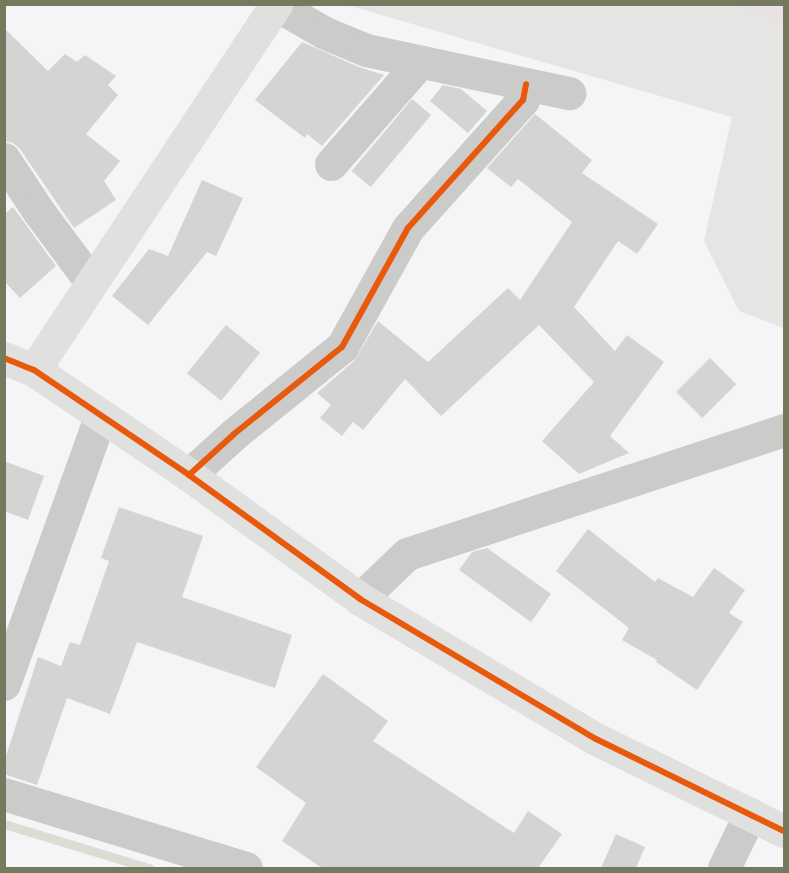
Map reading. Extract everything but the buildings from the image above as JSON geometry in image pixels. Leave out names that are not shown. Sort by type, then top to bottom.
[{"type":"street","points":[[569,93],[366,50],[324,33],[276,5],[91,282],[19,364],[189,476],[360,599],[596,740],[784,831]]},
{"type":"street","points":[[331,164],[420,62]]},
{"type":"street","points":[[189,476],[234,434],[342,347],[408,228],[523,100],[526,84]]},
{"type":"street","points":[[4,159],[39,212],[91,282]]},
{"type":"street","points":[[4,684],[15,617],[100,417]]},
{"type":"street","points":[[360,599],[407,554],[784,430]]},
{"type":"street","points":[[4,794],[246,868]]},
{"type":"street","points":[[724,868],[750,814]]},
{"type":"shaded area","points":[[347,5],[784,5],[784,328],[739,311],[704,241],[732,117]]},
{"type":"shaded area","points":[[733,5],[784,5],[784,19]]},
{"type":"waterway","points":[[4,824],[149,868]]},
{"type":"cycle path","points":[[189,475],[234,434],[342,347],[408,228],[523,100],[526,84]]},
{"type":"cycle path","points":[[4,358],[34,370],[189,475],[360,599],[596,739],[784,831]]}]
